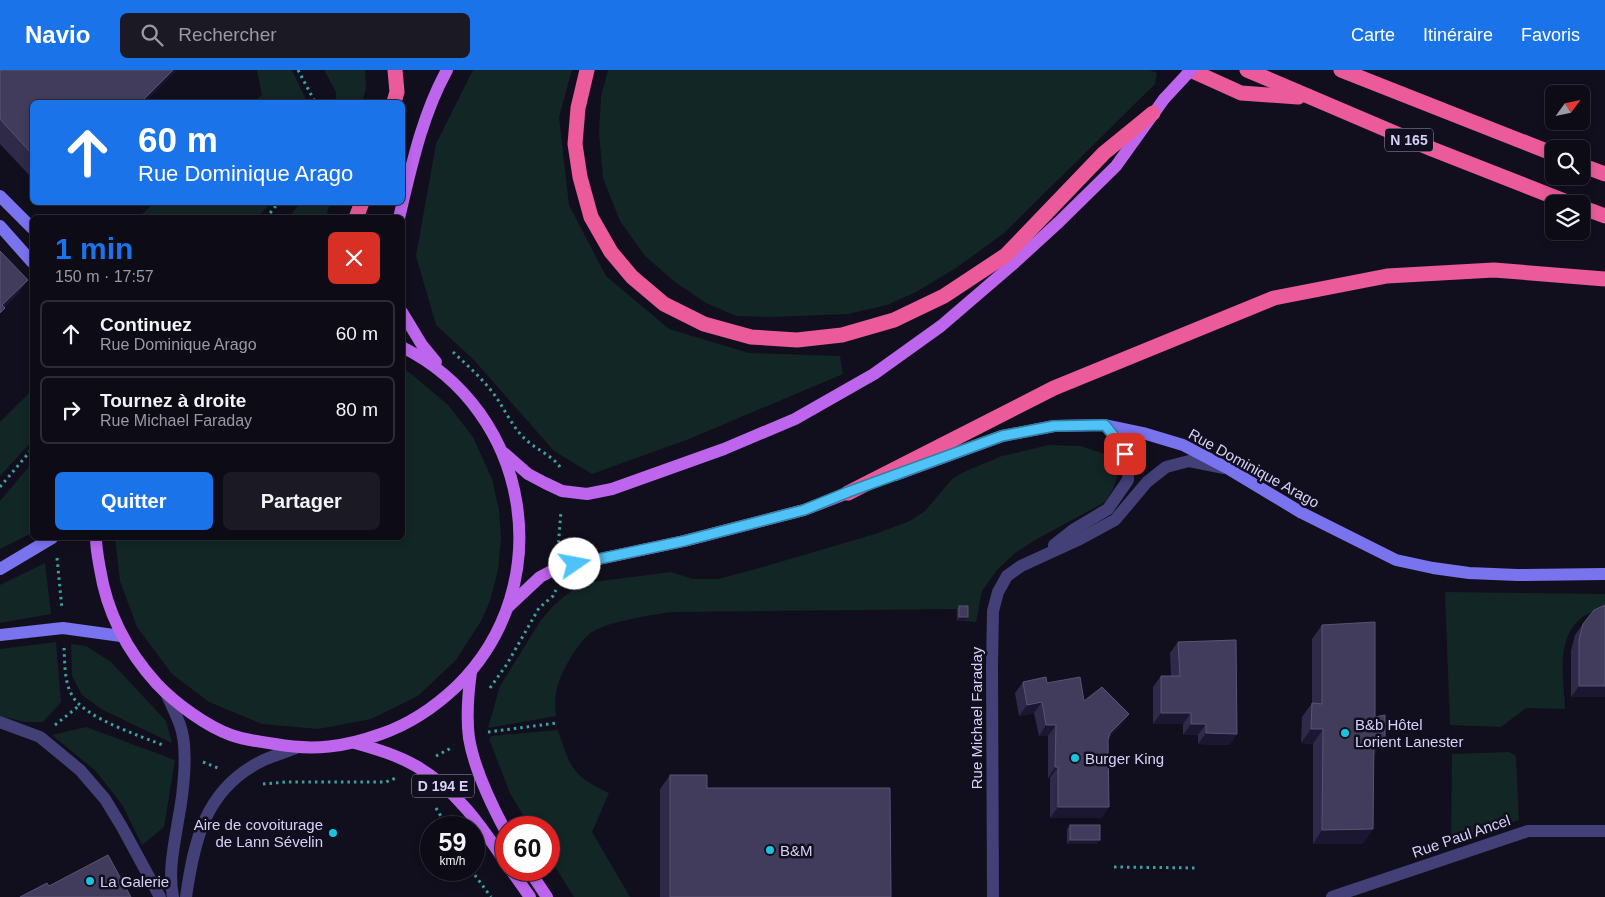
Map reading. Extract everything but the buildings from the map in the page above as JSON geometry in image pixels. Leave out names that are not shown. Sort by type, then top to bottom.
[{"type":"highway","points":[[395,70],[397,92],[395,100]]},
{"type":"highway","points":[[587,70],[578,108],[575,144],[580,176],[591,217],[611,252],[632,277],[664,304],[704,324],[751,337],[798,340],[842,335],[894,320],[944,296],[1006,255],[1104,153],[1153,113]]},
{"type":"highway","points":[[1190,70],[1240,93],[1308,97]]},
{"type":"highway","name":"N 165","points":[[1247,70],[1432,149],[1549,195]]},
{"type":"highway","name":"N 165","points":[[1340,70],[1545,150]]},
{"type":"highway","points":[[1590,168],[1605,174]]},
{"type":"highway","points":[[1590,210],[1605,216]]},
{"type":"highway","points":[[848,492],[1054,388],[1274,298],[1386,276],[1494,270],[1605,279]]},
{"type":"main road","points":[[405,193],[415,151],[447,70]]},
{"type":"main road","points":[[502,452],[528,474],[562,491],[586,494],[612,489],[724,449],[795,418],[874,374],[941,326],[1059,222],[1116,166],[1153,113],[1190,70]]},
{"type":"main road","points":[[0,196],[30,226]]},
{"type":"main road","points":[[0,226],[30,260]]},
{"type":"main road","points":[[96,540],[103,592],[121,636],[141,667],[166,693],[205,722],[229,734],[249,740],[296,748],[326,748],[355,743],[398,728],[438,704],[471,672],[492,641],[508,607],[516,576],[520,545],[519,513],[513,482],[502,452],[487,423],[468,397],[445,374],[422,345],[405,317]]},
{"type":"main road","points":[[405,348],[418,354],[445,374]]},
{"type":"main road","name":"Rue Dominique Arago","points":[[508,607],[540,577],[557,568],[684,541],[804,510],[1002,436],[1054,426],[1105,425],[1143,433],[1183,445],[1229,469],[1302,513],[1396,560],[1469,573],[1517,575],[1605,574]]},
{"type":"main road","points":[[0,569],[49,540]]},
{"type":"main road","points":[[0,635],[63,628],[121,636]]},
{"type":"main road","name":"D 194 E","points":[[471,672],[467,700],[469,738],[481,777],[498,816]]},
{"type":"main road","name":"D 194 E","points":[[355,743],[380,750],[417,767],[447,789],[466,808],[495,848]]},
{"type":"main road","points":[[519,881],[530,897]]},
{"type":"main road","points":[[536,881],[547,897]]},
{"type":"street","name":"Rue Michael Faraday","points":[[1036,558],[1073,530],[1108,509],[1128,480],[1129,463],[1122,446],[1105,425]]},
{"type":"street","name":"Rue Michael Faraday","points":[[993,897],[993,611],[998,592],[1008,576],[1020,566],[1080,539],[1115,520],[1148,482],[1166,467],[1189,461],[1229,469]]},
{"type":"street","points":[[166,693],[181,727],[184,754],[184,788],[171,864],[170,884],[173,897]]},
{"type":"street","points":[[0,722],[40,737],[80,770],[105,799],[160,897]]},
{"type":"street","points":[[186,897],[191,860],[204,823],[216,798],[238,775],[261,761],[296,748]]},
{"type":"street","name":"Rue Paul Ancel","points":[[1332,897],[1528,831],[1605,831]]},
{"type":"path","points":[[298,70],[314,100]]},
{"type":"path","points":[[268,215],[277,205]]},
{"type":"path","points":[[452,350],[480,377],[495,395],[524,438],[540,452],[556,462],[560,468],[562,491],[557,587],[553,596],[539,608],[507,664],[488,692]]},
{"type":"path","points":[[0,487],[30,451]]},
{"type":"path","points":[[80,705],[109,723],[238,775],[255,786],[272,783],[386,782],[477,734],[557,723]]},
{"type":"path","points":[[396,778],[404,782]]},
{"type":"path","points":[[433,802],[441,816]]},
{"type":"path","points":[[1114,867],[1198,868]]},
{"type":"path","points":[[479,881],[491,897]]},
{"type":"green space","points":[[257,70],[292,70],[306,100],[256,100],[262,95]]},
{"type":"green space","points":[[324,70],[365,70],[366,89],[363,100],[336,100],[336,92]]},
{"type":"green space","points":[[473,70],[572,70],[559,117],[569,205],[606,276],[669,329],[749,353],[840,356],[843,374],[689,439],[592,474],[554,451],[474,360],[436,325],[416,256],[436,144]]},
{"type":"green space","points":[[608,70],[1150,70],[1157,73],[1155,84],[1004,233],[956,268],[916,292],[887,305],[848,314],[771,317],[736,316],[706,303],[675,282],[645,256],[620,221],[603,178],[599,133],[601,97]]},
{"type":"green space","points":[[152,205],[269,205],[260,215],[141,215]]},
{"type":"green space","points":[[298,205],[329,205],[327,215],[291,215]]},
{"type":"green space","points":[[405,370],[448,405],[473,437],[492,479],[499,510],[501,537],[498,570],[490,601],[481,621],[456,660],[418,696],[371,719],[318,729],[262,724],[209,702],[172,674],[137,627],[120,581],[115,540],[405,540]]},
{"type":"green space","points":[[30,392],[30,443],[0,476],[0,422]]},
{"type":"green space","points":[[1049,445],[1080,446],[1109,455],[1116,464],[1118,474],[1113,489],[1105,502],[1037,539],[1015,553],[997,570],[982,591],[976,622],[965,621],[965,610],[957,609],[672,612],[627,620],[594,631],[578,647],[567,664],[558,685],[555,697],[556,716],[488,728],[500,686],[541,620],[554,605],[571,591],[585,583],[671,572],[693,579],[718,579],[875,534],[910,521],[925,511],[952,479],[966,471],[1002,456]]},
{"type":"green space","points":[[30,465],[30,534],[0,549],[0,501]]},
{"type":"green space","points":[[45,563],[51,614],[0,623],[0,585]]},
{"type":"green space","points":[[1445,592],[1605,594],[1605,608],[1582,617],[1572,628],[1567,638],[1563,661],[1565,709],[1526,708],[1501,727],[1450,725]]},
{"type":"green space","points":[[56,642],[61,702],[43,722],[25,722],[0,716],[0,649]]},
{"type":"green space","points":[[71,644],[86,646],[111,662],[166,721],[172,743],[103,710],[82,695],[72,676]]},
{"type":"green space","points":[[86,727],[175,760],[164,827],[142,845],[123,806],[96,771],[52,735]]},
{"type":"green space","points":[[558,730],[574,769],[587,781],[609,793],[592,832],[630,897],[574,897],[560,875],[560,816],[524,816],[510,793],[489,739],[492,736]]},
{"type":"green space","points":[[1509,752],[1516,756],[1519,820],[1451,844],[1452,754]]},
{"type":"place","name":"B&b Hôtel Lorient Lanester","points":[[1345,733]]},
{"type":"place","name":"Burger King","points":[[1075,758]]},
{"type":"place","name":"Aire de covoiturage de Lann Sévelin","points":[[333,833]]},
{"type":"place","name":"B&M","points":[[770,850]]},
{"type":"place","name":"La Galerie","points":[[90,881]]},
{"type":"route","points":[[575,564],[684,541],[804,510],[1002,436],[1054,426],[1105,425],[1122,446],[1125,454]]}]
